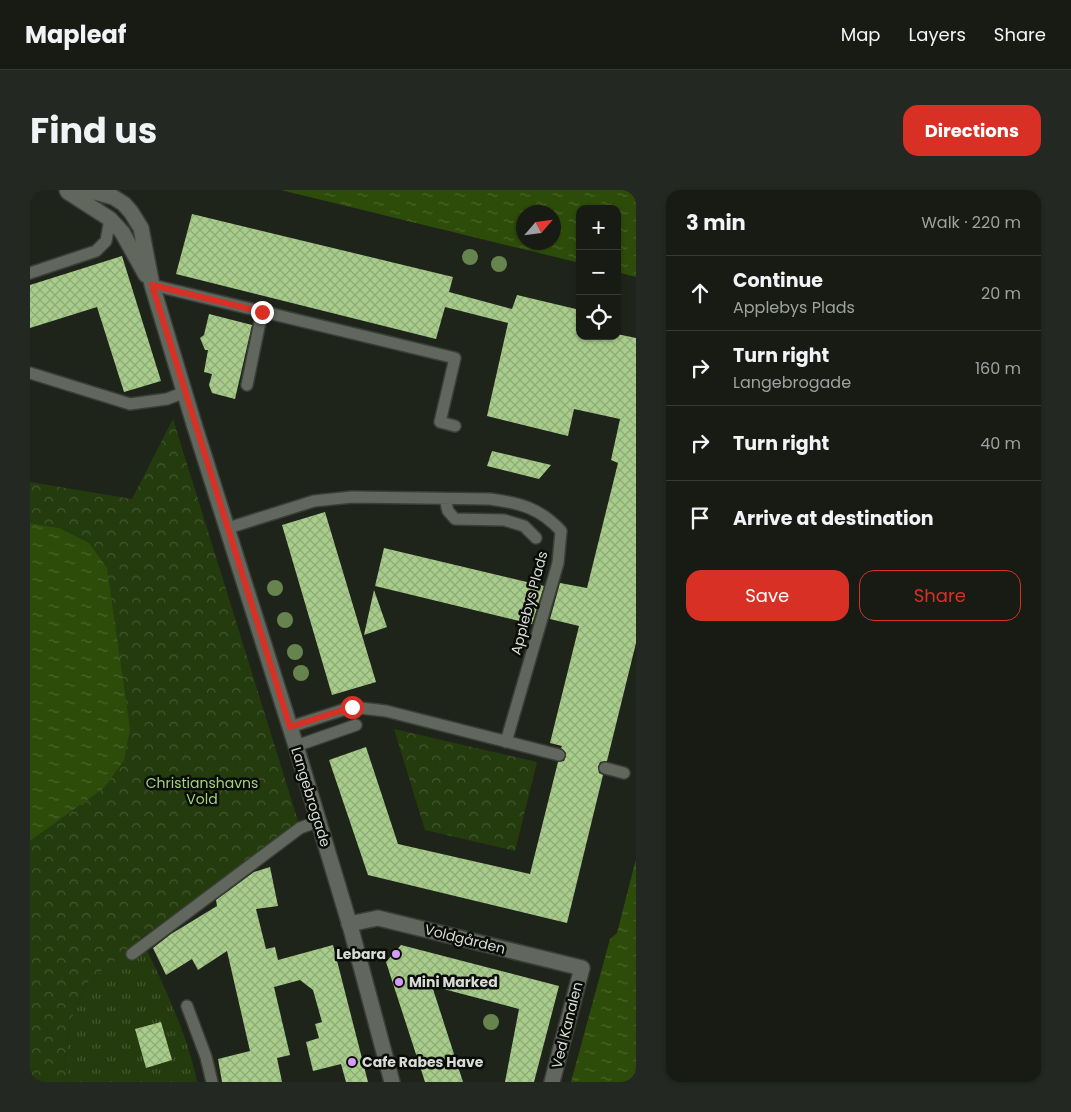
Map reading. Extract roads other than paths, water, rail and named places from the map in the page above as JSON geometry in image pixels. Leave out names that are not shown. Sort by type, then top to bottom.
[{"type":"street","name":"Langebrogade","points":[[66,190],[110,219],[122,232],[152,285]]},
{"type":"street","name":"Langebrogade","points":[[66,190],[104,194],[124,204],[141,228],[152,285],[319,821],[392,1082]]},
{"type":"street","name":"Voldgården","points":[[349,924],[378,918],[582,968]]},
{"type":"street","name":"Ved Kanalen","points":[[552,1082],[582,968]]},
{"type":"lane","points":[[30,274],[96,251],[106,241],[110,219]]},
{"type":"lane","points":[[152,285],[455,358],[440,422],[455,426]]},
{"type":"lane","points":[[247,385],[262,312]]},
{"type":"lane","points":[[30,373],[130,404],[166,399],[185,392]]},
{"type":"lane","name":"Applebys Plads","points":[[228,528],[314,501],[352,497],[490,499],[532,508],[551,521],[561,531],[558,563],[506,742]]},
{"type":"lane","points":[[444,499],[448,511],[455,519],[504,520],[524,526],[536,538]]},
{"type":"lane","points":[[290,727],[352,707],[386,711],[559,755]]},
{"type":"lane","points":[[296,746],[356,725]]},
{"type":"lane","points":[[605,768],[624,773]]},
{"type":"lane","points":[[132,954],[300,828],[319,821]]},
{"type":"lane","points":[[187,1006],[206,1057],[212,1082]]},
{"type":"water","points":[[281,190],[636,190],[636,277],[621,273],[621,205],[576,205],[576,262],[527,250],[561,250],[561,205],[516,205],[516,247]]},
{"type":"water","points":[[30,523],[59,528],[89,543],[107,568],[130,729],[124,760],[104,788],[30,841]]},
{"type":"water","points":[[636,859],[636,1082],[571,1082],[610,939],[617,933]]},
{"type":"place","name":"Lebara","points":[[396,954]]},
{"type":"place","name":"Mini Marked","points":[[399,982]]},
{"type":"place","name":"Cafe Rabes Have","points":[[352,1062]]},
{"type":"park label","name":"Christianshavns Vold","points":[[202,792]]}]
